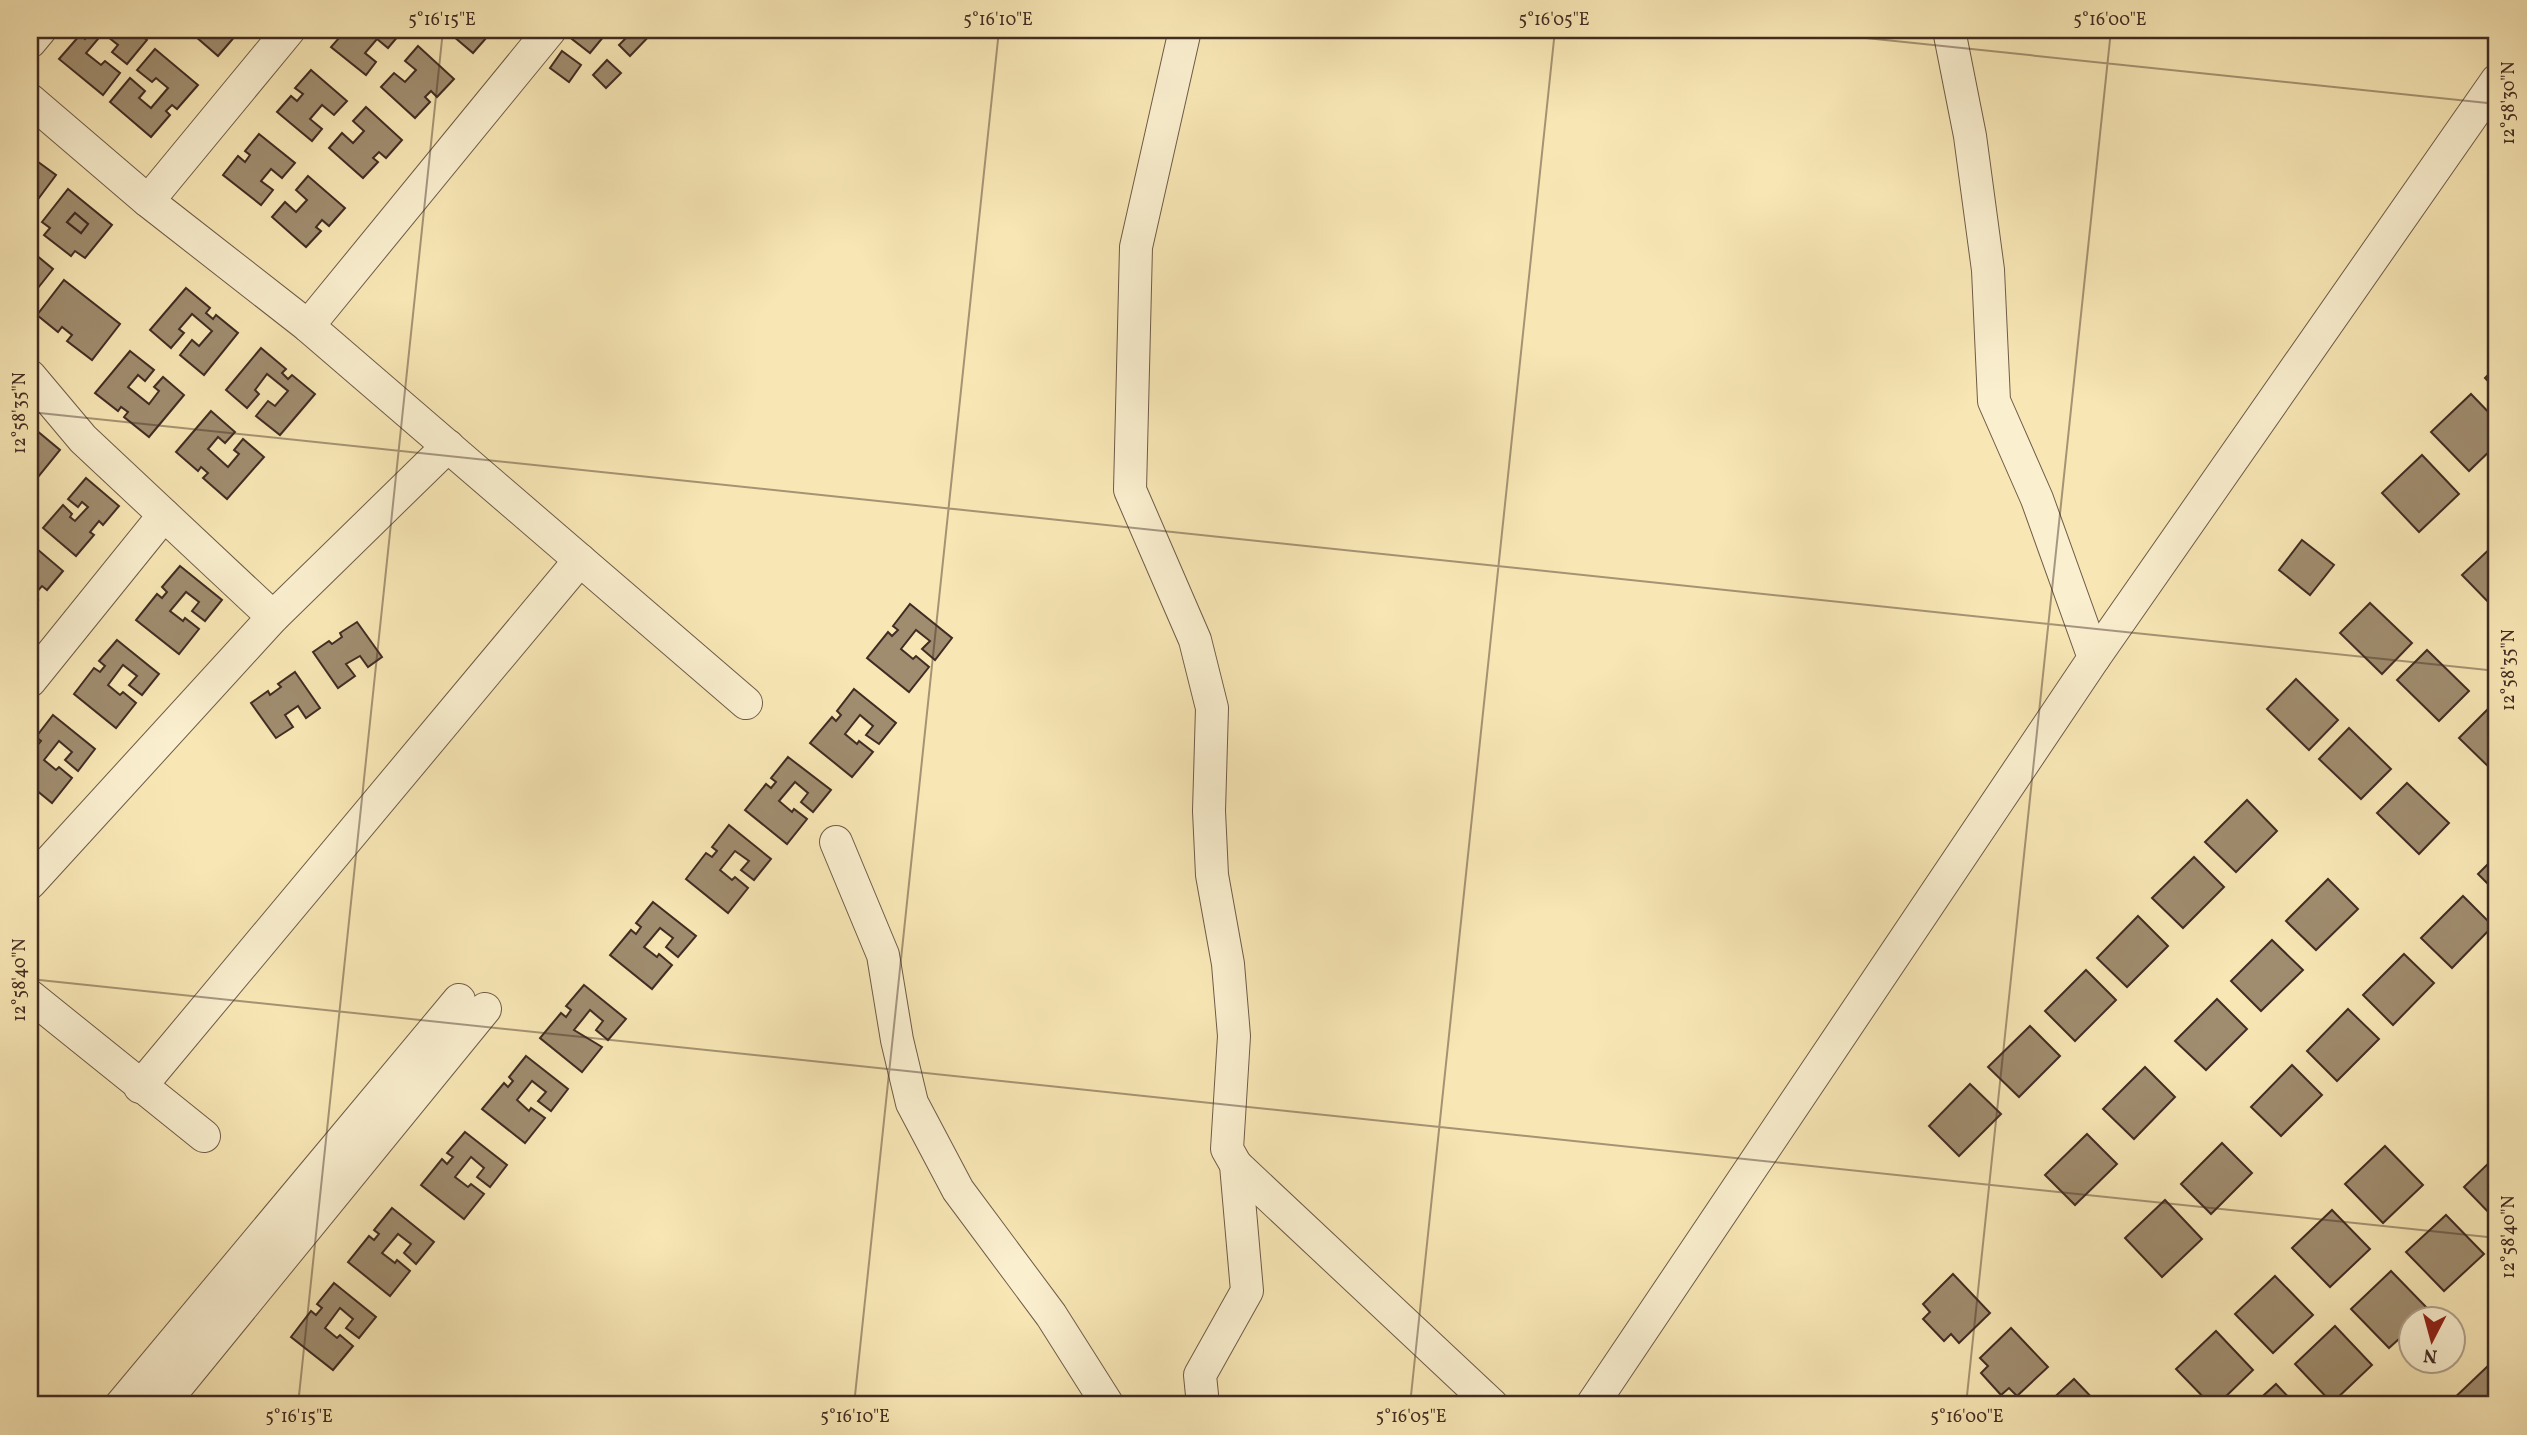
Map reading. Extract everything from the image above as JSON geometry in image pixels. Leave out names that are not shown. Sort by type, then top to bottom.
[{"type":"street","points":[[30,43],[40,30]]},
{"type":"street","points":[[148,201],[289,30]]},
{"type":"street","points":[[308,326],[550,30]]},
{"type":"street","points":[[1185,30],[1136,247],[1130,489],[1195,640],[1212,708],[1209,811],[1212,875],[1228,964],[1234,1036],[1227,1149],[1236,1165],[1492,1405]]},
{"type":"street","points":[[1949,30],[1970,136],[1988,270],[1994,401],[2037,499],[2094,658]]},
{"type":"street","points":[[1592,1405],[2094,658],[2497,80]]},
{"type":"street","points":[[30,100],[148,201],[308,326],[746,703]]},
{"type":"street","points":[[30,376],[83,439],[273,617]]},
{"type":"street","points":[[30,883],[273,617],[448,446]]},
{"type":"street","points":[[30,681],[164,515]]},
{"type":"street","points":[[140,1087],[580,560]]},
{"type":"street","points":[[836,842],[883,955],[897,1040],[912,1103],[958,1190],[1051,1315],[1108,1405]]},
{"type":"street","points":[[30,996],[204,1136]]},
{"type":"street","points":[[121,1405],[472,1004],[162,1405]]},
{"type":"street","points":[[1203,1405],[1200,1376],[1247,1291],[1236,1165]]},
{"type":"building","points":[[87,30],[134,30],[147,40],[127,64],[112,52],[118,45],[103,33],[86,53],[101,65],[105,61],[120,73],[103,95],[59,59],[80,35],[85,39],[90,32]]},
{"type":"building","points":[[188,30],[234,30],[237,34],[218,56]]},
{"type":"building","points":[[346,30],[393,30],[399,35],[388,48],[377,39],[365,53],[376,62],[366,75],[331,47]]},
{"type":"building","points":[[446,30],[485,30],[482,32],[487,37],[473,53]]},
{"type":"building","points":[[580,30],[597,30],[604,36],[590,53],[572,39]]},
{"type":"building","points":[[622,30],[654,31],[630,56],[619,45],[628,36]]},
{"type":"building","points":[[418,46],[454,79],[437,97],[431,91],[425,97],[430,102],[415,118],[381,87],[394,73],[405,82],[416,70],[405,61]]},
{"type":"building","points":[[155,49],[198,85],[177,109],[172,105],[166,111],[170,115],[151,137],[110,102],[130,78],[145,91],[139,98],[151,108],[168,88],[156,78],[152,82],[137,70]]},
{"type":"building","points":[[562,51],[581,65],[569,82],[550,68]]},
{"type":"building","points":[[607,60],[621,73],[606,88],[593,75]]},
{"type":"building","points":[[311,70],[347,101],[334,115],[322,105],[310,119],[322,129],[312,141],[277,112],[291,96],[297,101],[303,94],[295,88]]},
{"type":"building","points":[[366,107],[402,140],[386,158],[379,152],[373,158],[378,162],[363,178],[329,148],[342,133],[353,143],[364,131],[353,121]]},
{"type":"building","points":[[259,134],[295,163],[282,178],[271,169],[261,181],[273,190],[261,205],[223,175],[238,156],[245,162],[250,155],[245,151]]},
{"type":"building","points":[[30,156],[56,175],[30,210],[30,182],[33,178],[30,175]]},
{"type":"building","points":[[308,176],[345,208],[329,226],[322,220],[316,227],[321,231],[306,247],[272,217],[285,202],[296,212],[307,200],[296,190]]},
{"type":"building","points":[[68,189],[112,225],[85,258],[75,251],[71,256],[44,235],[50,228],[42,222]],"holes":[[[75,213],[88,224],[81,233],[67,222]]]},
{"type":"building","points":[[75,213],[88,224],[81,233],[67,222]]},
{"type":"building","points":[[30,250],[53,269],[30,298]]},
{"type":"building","points":[[64,280],[120,324],[92,360],[67,341],[72,335],[62,327],[58,332],[37,315]]},
{"type":"building","points":[[186,288],[210,308],[206,313],[213,319],[216,315],[238,333],[204,375],[180,355],[192,340],[199,346],[212,331],[192,314],[179,329],[184,333],[171,348],[150,330]]},
{"type":"building","points":[[261,348],[286,369],[282,373],[288,379],[292,375],[315,394],[280,435],[256,416],[268,401],[275,406],[288,391],[267,374],[255,390],[259,394],[247,408],[226,390]]},
{"type":"building","points":[[130,351],[154,370],[145,381],[138,375],[128,387],[149,404],[159,391],[154,387],[163,377],[184,395],[149,437],[124,417],[128,412],[121,407],[118,411],[95,393]]},
{"type":"building","points":[[2497,366],[2497,390],[2485,378]]},
{"type":"building","points":[[2471,394],[2497,421],[2497,444],[2469,471],[2431,432]]},
{"type":"building","points":[[211,411],[235,432],[225,443],[218,437],[208,449],[228,467],[239,454],[234,450],[243,439],[264,457],[227,499],[203,478],[208,473],[201,467],[198,471],[176,452]]},
{"type":"building","points":[[30,425],[60,450],[30,487]]},
{"type":"building","points":[[2422,455],[2459,494],[2419,532],[2382,493]]},
{"type":"building","points":[[86,478],[119,506],[103,525],[99,521],[90,532],[94,535],[76,556],[43,528],[63,505],[75,521],[88,507],[82,502],[78,507],[68,499]]},
{"type":"building","points":[[2302,540],[2334,565],[2310,595],[2279,570]]},
{"type":"building","points":[[2497,542],[2497,611],[2462,575]]},
{"type":"building","points":[[30,543],[63,571],[47,590],[42,586],[33,596],[38,600],[30,609]]},
{"type":"building","points":[[180,566],[222,600],[205,621],[192,611],[199,602],[186,592],[170,611],[199,629],[179,654],[136,620],[157,594],[162,598],[167,592],[162,587]]},
{"type":"building","points":[[2370,603],[2412,643],[2382,674],[2340,633]]},
{"type":"building","points":[[910,604],[952,638],[935,660],[922,649],[930,641],[916,630],[901,649],[913,659],[916,656],[929,667],[909,692],[867,658],[888,632],[892,636],[898,630],[893,626]]},
{"type":"building","points":[[357,622],[382,657],[368,667],[360,656],[346,664],[355,676],[338,688],[313,652],[329,641],[332,644],[342,637],[340,633]]},
{"type":"building","points":[[117,640],[159,674],[142,695],[129,685],[137,676],[123,665],[108,685],[120,695],[123,692],[136,703],[116,728],[74,694],[94,668],[100,672],[105,666],[99,661]]},
{"type":"building","points":[[2427,650],[2469,691],[2439,721],[2397,680]]},
{"type":"building","points":[[295,672],[320,708],[306,718],[298,706],[285,715],[293,727],[276,738],[251,703],[268,691],[270,695],[281,687],[278,684]]},
{"type":"building","points":[[2296,679],[2338,720],[2309,750],[2267,709]]},
{"type":"building","points":[[854,689],[896,723],[879,744],[866,735],[873,726],[860,715],[845,734],[873,752],[852,777],[810,743],[832,717],[836,721],[841,715],[837,711]]},
{"type":"building","points":[[2489,708],[2497,716],[2497,775],[2459,738]]},
{"type":"building","points":[[53,715],[95,749],[78,771],[65,760],[72,752],[59,741],[44,760],[56,770],[59,767],[72,778],[52,803],[30,785],[30,744],[36,747],[41,741],[36,737]]},
{"type":"building","points":[[2349,728],[2391,769],[2361,799],[2319,759]]},
{"type":"building","points":[[788,757],[831,790],[813,812],[801,802],[808,793],[795,782],[779,801],[792,812],[794,809],[807,819],[787,844],[745,810],[766,784],[771,788],[776,782],[771,778]]},
{"type":"building","points":[[2407,783],[2449,823],[2419,854],[2377,813]]},
{"type":"building","points":[[2247,800],[2277,831],[2236,872],[2205,842]]},
{"type":"building","points":[[729,825],[771,859],[754,880],[741,870],[749,861],[735,851],[720,870],[732,880],[735,877],[748,888],[728,913],[686,879],[706,853],[712,857],[717,851],[712,847]]},
{"type":"building","points":[[2497,855],[2497,893],[2478,874]]},
{"type":"building","points":[[2194,857],[2224,887],[2183,928],[2152,898]]},
{"type":"building","points":[[2328,879],[2358,909],[2316,950],[2286,921]]},
{"type":"building","points":[[2463,896],[2493,926],[2452,968],[2421,938]]},
{"type":"building","points":[[653,902],[696,936],[678,957],[666,947],[673,938],[660,928],[644,947],[657,957],[659,954],[672,965],[652,989],[610,955],[631,930],[636,934],[641,927],[636,923]]},
{"type":"building","points":[[2138,916],[2168,946],[2127,987],[2097,958]]},
{"type":"building","points":[[2272,940],[2303,970],[2261,1011],[2231,981]]},
{"type":"building","points":[[2404,954],[2434,983],[2393,1025],[2363,995]]},
{"type":"building","points":[[2086,970],[2116,1000],[2075,1041],[2045,1011]]},
{"type":"building","points":[[584,985],[626,1019],[608,1040],[596,1030],[603,1021],[590,1010],[574,1030],[602,1047],[582,1072],[540,1038],[561,1013],[566,1017],[571,1010],[566,1006]]},
{"type":"building","points":[[2217,999],[2247,1029],[2206,1070],[2175,1041]]},
{"type":"building","points":[[2348,1009],[2379,1039],[2337,1081],[2307,1051]]},
{"type":"building","points":[[2030,1026],[2060,1056],[2019,1097],[1988,1067]]},
{"type":"building","points":[[526,1056],[568,1089],[551,1111],[538,1101],[546,1092],[532,1081],[517,1100],[529,1111],[531,1108],[545,1118],[525,1143],[482,1109],[504,1083],[508,1087],[513,1081],[509,1077]]},
{"type":"building","points":[[2292,1065],[2322,1095],[2281,1136],[2251,1107]]},
{"type":"building","points":[[2145,1067],[2175,1097],[2134,1139],[2103,1109]]},
{"type":"building","points":[[1970,1084],[2001,1114],[1959,1156],[1929,1126]]},
{"type":"building","points":[[465,1132],[507,1165],[490,1187],[477,1177],[484,1168],[471,1157],[455,1177],[484,1194],[464,1219],[421,1185],[442,1159],[447,1164],[453,1157],[447,1153]]},
{"type":"building","points":[[2087,1134],[2117,1164],[2075,1205],[2045,1175]]},
{"type":"building","points":[[2222,1143],[2252,1173],[2211,1214],[2181,1184]]},
{"type":"building","points":[[2385,1146],[2423,1185],[2383,1223],[2345,1184]]},
{"type":"building","points":[[2497,1155],[2497,1221],[2464,1187]]},
{"type":"building","points":[[2165,1200],[2202,1239],[2162,1277],[2125,1238]]},
{"type":"building","points":[[392,1208],[434,1242],[416,1264],[404,1253],[411,1244],[398,1234],[382,1253],[395,1263],[397,1260],[410,1271],[390,1296],[348,1262],[369,1236],[374,1240],[379,1234],[374,1230]]},
{"type":"building","points":[[2332,1210],[2370,1249],[2330,1287],[2292,1248]]},
{"type":"building","points":[[2446,1215],[2484,1254],[2444,1291],[2406,1252]]},
{"type":"building","points":[[2391,1271],[2425,1306],[2398,1306],[2398,1340],[2389,1348],[2351,1309]]},
{"type":"building","points":[[1953,1274],[1990,1313],[1959,1343],[1951,1334],[1944,1341],[1923,1319],[1930,1312],[1923,1304]]},
{"type":"building","points":[[2275,1276],[2313,1315],[2273,1353],[2235,1314]]},
{"type":"building","points":[[334,1283],[376,1317],[359,1338],[346,1328],[353,1319],[340,1308],[325,1328],[337,1338],[340,1335],[353,1346],[333,1370],[291,1337],[311,1311],[316,1315],[322,1308],[317,1304]]},
{"type":"building","points":[[2335,1326],[2372,1365],[2332,1403],[2295,1364]]},
{"type":"building","points":[[2011,1328],[2048,1367],[2017,1396],[2009,1388],[2001,1395],[1981,1373],[1988,1366],[1980,1358]]},
{"type":"building","points":[[2216,1331],[2253,1370],[2217,1405],[2211,1405],[2176,1369]]},
{"type":"building","points":[[2489,1365],[2497,1373],[2497,1405],[2449,1403]]},
{"type":"building","points":[[2074,1379],[2099,1405],[2046,1405]]},
{"type":"building","points":[[2276,1384],[2296,1405],[2253,1405]]}]
